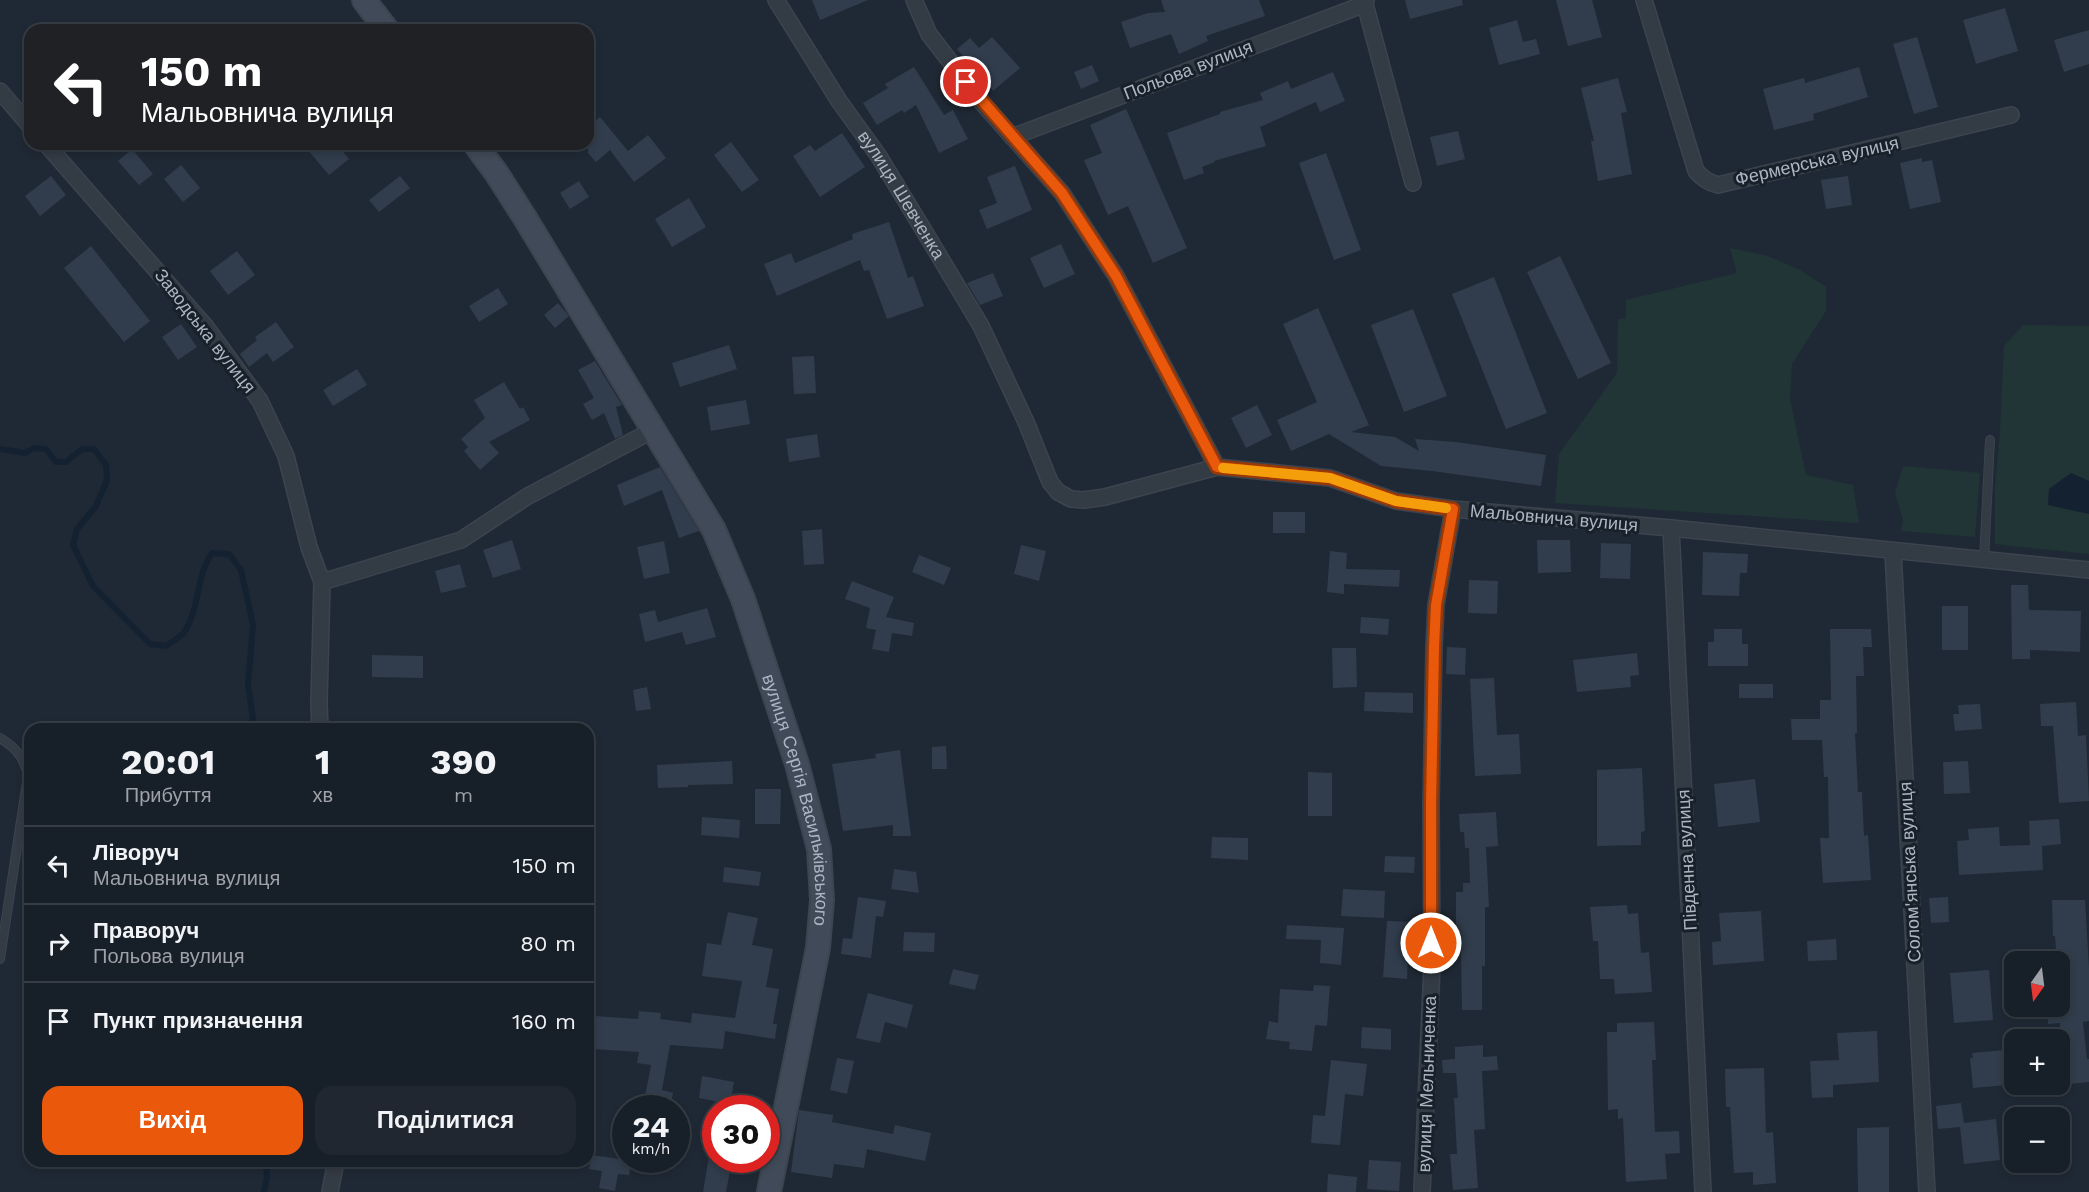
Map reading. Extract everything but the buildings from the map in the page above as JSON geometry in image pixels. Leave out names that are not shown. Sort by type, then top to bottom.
[{"type":"street","points":[[363,0],[382,24]]},
{"type":"street","name":"вулиця Шевченка","points":[[776,0],[839,101],[878,155],[932,244],[981,326],[1015,399]]},
{"type":"street","points":[[914,0],[928,34],[978,98],[1062,193],[1116,276],[1217,467]]},
{"type":"street","name":"Фермерська вулиця","points":[[1644,0],[1696,171],[1709,182],[1718,184],[2011,115]]},
{"type":"street","name":"Польова вулиця","points":[[1012,136],[1365,2],[1413,183]]},
{"type":"street","points":[[0,91],[24,119]]},
{"type":"street","name":"Заводська вулиця","points":[[51,150],[206,327],[260,401],[286,456],[309,547],[322,582]]},
{"type":"street","points":[[320,723],[322,582],[461,540],[528,496],[655,429],[525,218],[479,150]]},
{"type":"street","name":"Мальовнича вулиця","points":[[1015,399],[1050,482],[1058,492],[1071,498],[1084,500],[1105,497],[1217,467],[1330,478],[1396,501],[1453,509],[1671,528],[2089,570]]},
{"type":"street","name":"вулиця Сергія Васильківського","points":[[655,429],[714,530],[743,599],[797,764],[819,849],[822,900],[818,948],[769,1192]]},
{"type":"street","name":"вулиця Мельниченка","points":[[1422,1192],[1432,966],[1431,805],[1436,605],[1453,509]]},
{"type":"street","name":"Південна вулиця","points":[[1671,528],[1703,1192]]},
{"type":"street","name":"Солом'янська вулиця","points":[[1893,552],[1927,1192]]},
{"type":"street","points":[[330,1192],[335,1167]]},
{"type":"lane","points":[[1984,560],[1990,440]]},
{"type":"lane","points":[[0,738],[11,745],[24,760]]},
{"type":"lane","points":[[0,959],[24,801]]},
{"type":"shaded area","points":[[1730,248],[1768,256],[1800,270],[1826,287],[1826,311],[1792,364],[1790,399],[1806,475],[1853,485],[1859,523],[1555,503],[1559,454],[1617,373],[1618,319],[1626,319],[1626,300],[1737,273]]},
{"type":"shaded area","points":[[2023,325],[2089,326],[2089,554],[1995,544],[1995,487],[2004,346]]},
{"type":"shaded area","points":[[1903,466],[1980,473],[1975,537],[1901,531],[1903,520],[1895,493]]},
{"type":"water","points":[[2071,473],[2089,481],[2089,514],[2048,505],[2049,489]]},
{"type":"waterway","points":[[0,449],[25,453],[34,448],[46,449],[56,462],[66,462],[82,449],[94,449],[106,465],[107,480],[96,506],[77,529],[73,545],[93,586],[150,644],[166,646],[183,633],[190,622],[203,572],[212,553],[229,554],[241,570],[253,625],[248,684],[253,719],[251,723]]},
{"type":"waterway","points":[[264,1192],[266,1167]]},
{"type":"slow traffic","points":[[1223,468],[1330,478],[1396,501],[1446,508]]},
{"type":"route","points":[[966,82],[1062,193],[1116,276],[1141,320],[1217,467],[1330,478],[1396,501],[1453,509],[1436,605],[1431,805],[1431,943]]}]
